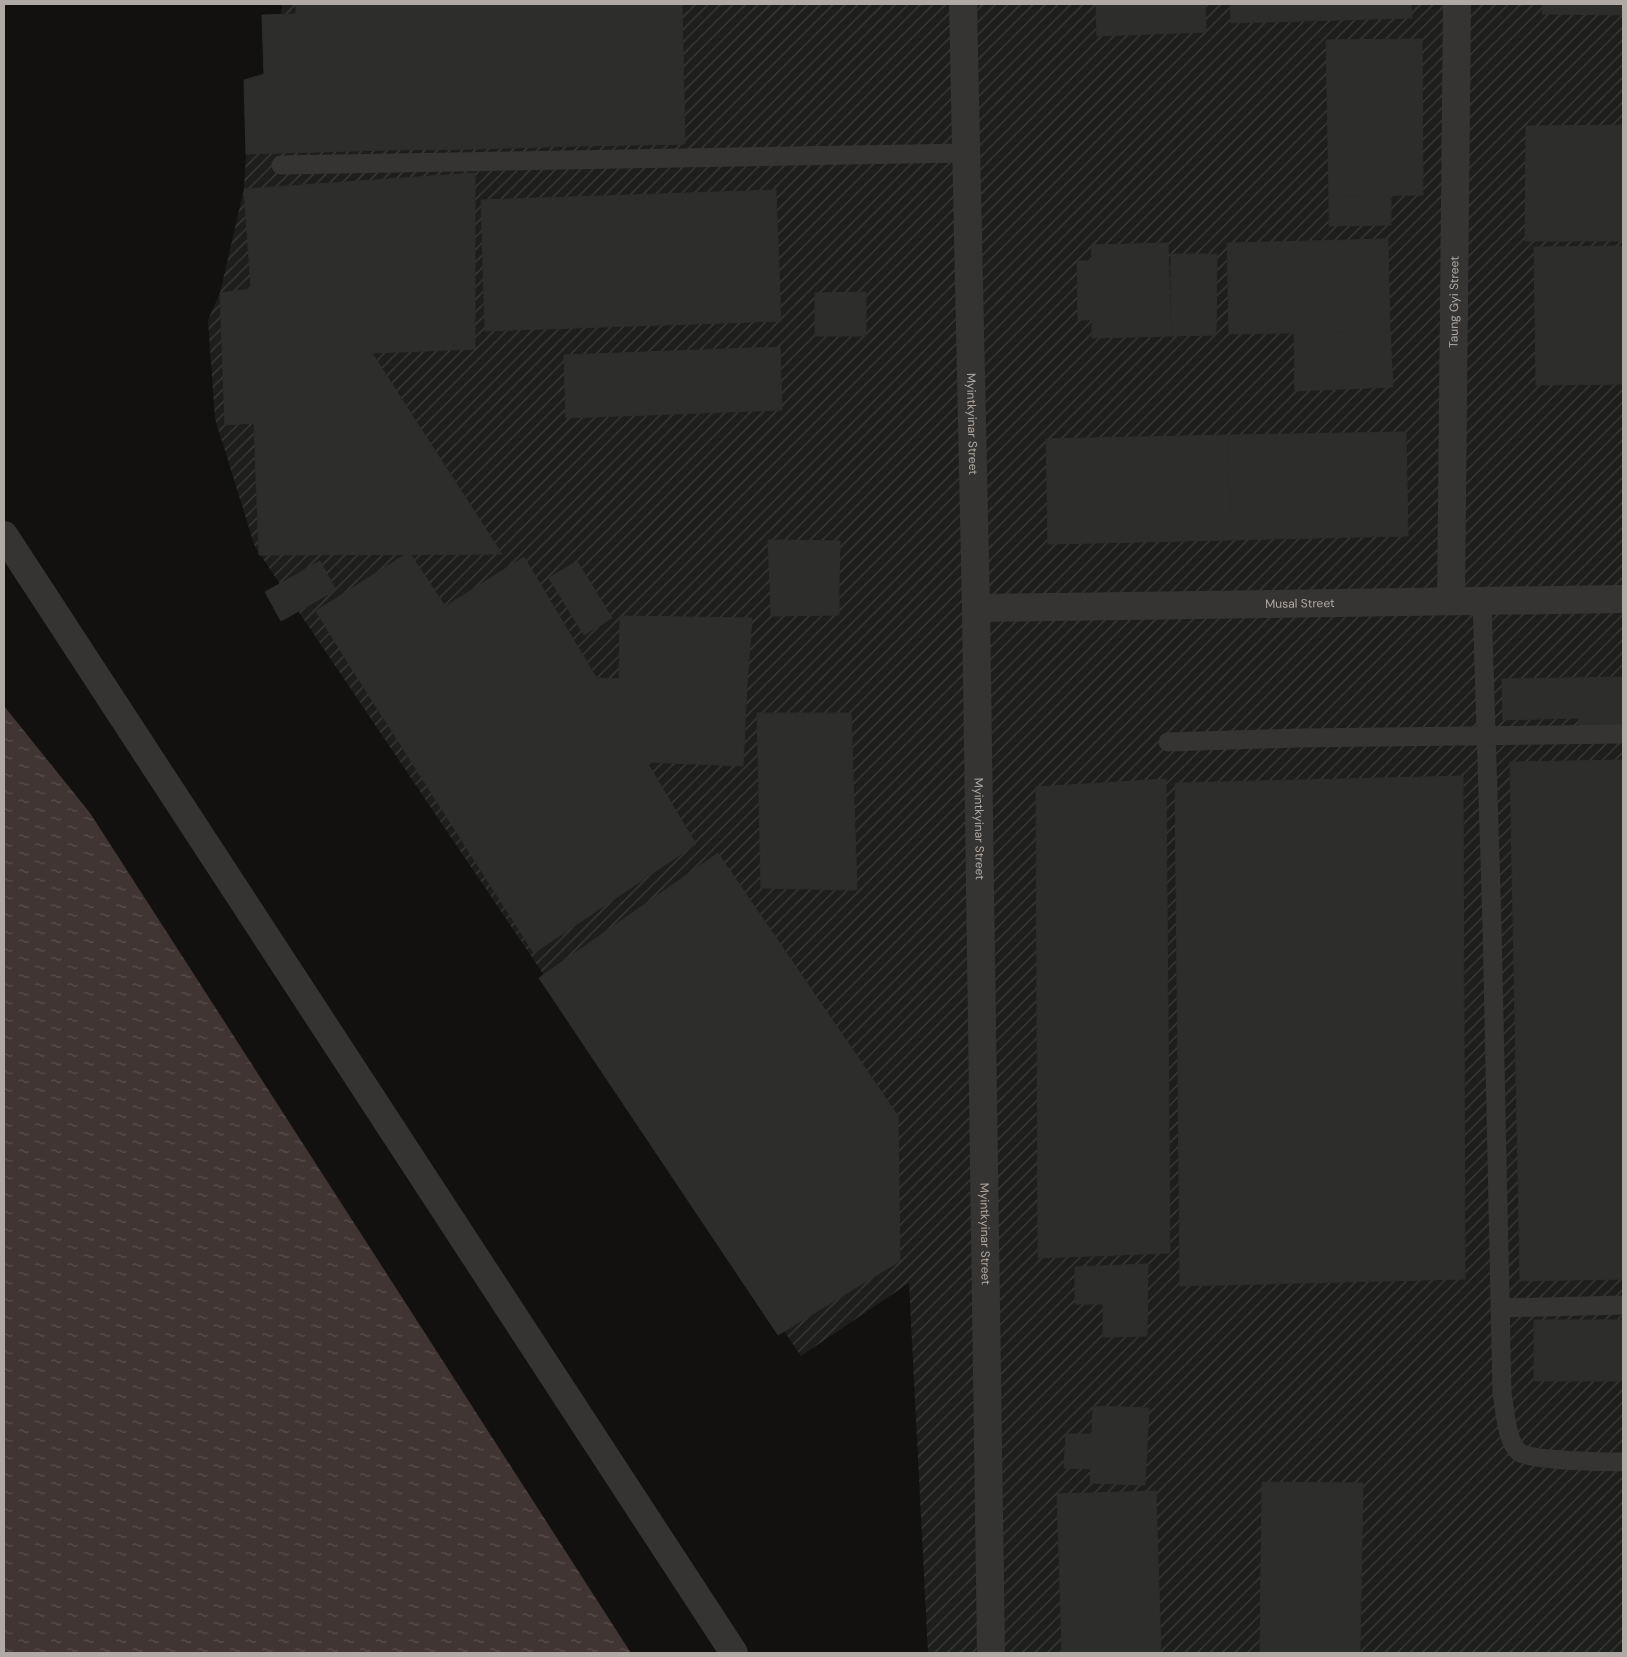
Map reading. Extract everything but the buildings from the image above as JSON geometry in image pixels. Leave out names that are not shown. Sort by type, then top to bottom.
[{"type":"street","name":"Myintkyinar Street","points":[[963,4],[976,608],[991,1653]]},
{"type":"street","name":"Taung Gyi Street","points":[[1451,601],[1457,4]]},
{"type":"street","points":[[4,535],[734,1653]]},
{"type":"street","name":"Musal Street","points":[[976,608],[1623,599]]},
{"type":"lane","points":[[281,165],[966,153]]},
{"type":"lane","points":[[1482,601],[1493,945],[1502,1393],[1509,1435],[1519,1452],[1530,1456],[1592,1462],[1623,1462]]},
{"type":"lane","points":[[1168,742],[1299,738],[1623,734]]},
{"type":"lane","points":[[1500,1308],[1623,1305]]},
{"type":"shaded area","points":[[283,4],[1623,4],[1623,1653],[928,1653],[909,1283],[801,1356],[255,547],[215,419],[208,320],[220,293],[244,189],[246,154],[264,74]]},
{"type":"water","points":[[4,706],[90,813],[631,1653],[4,1653]]}]
